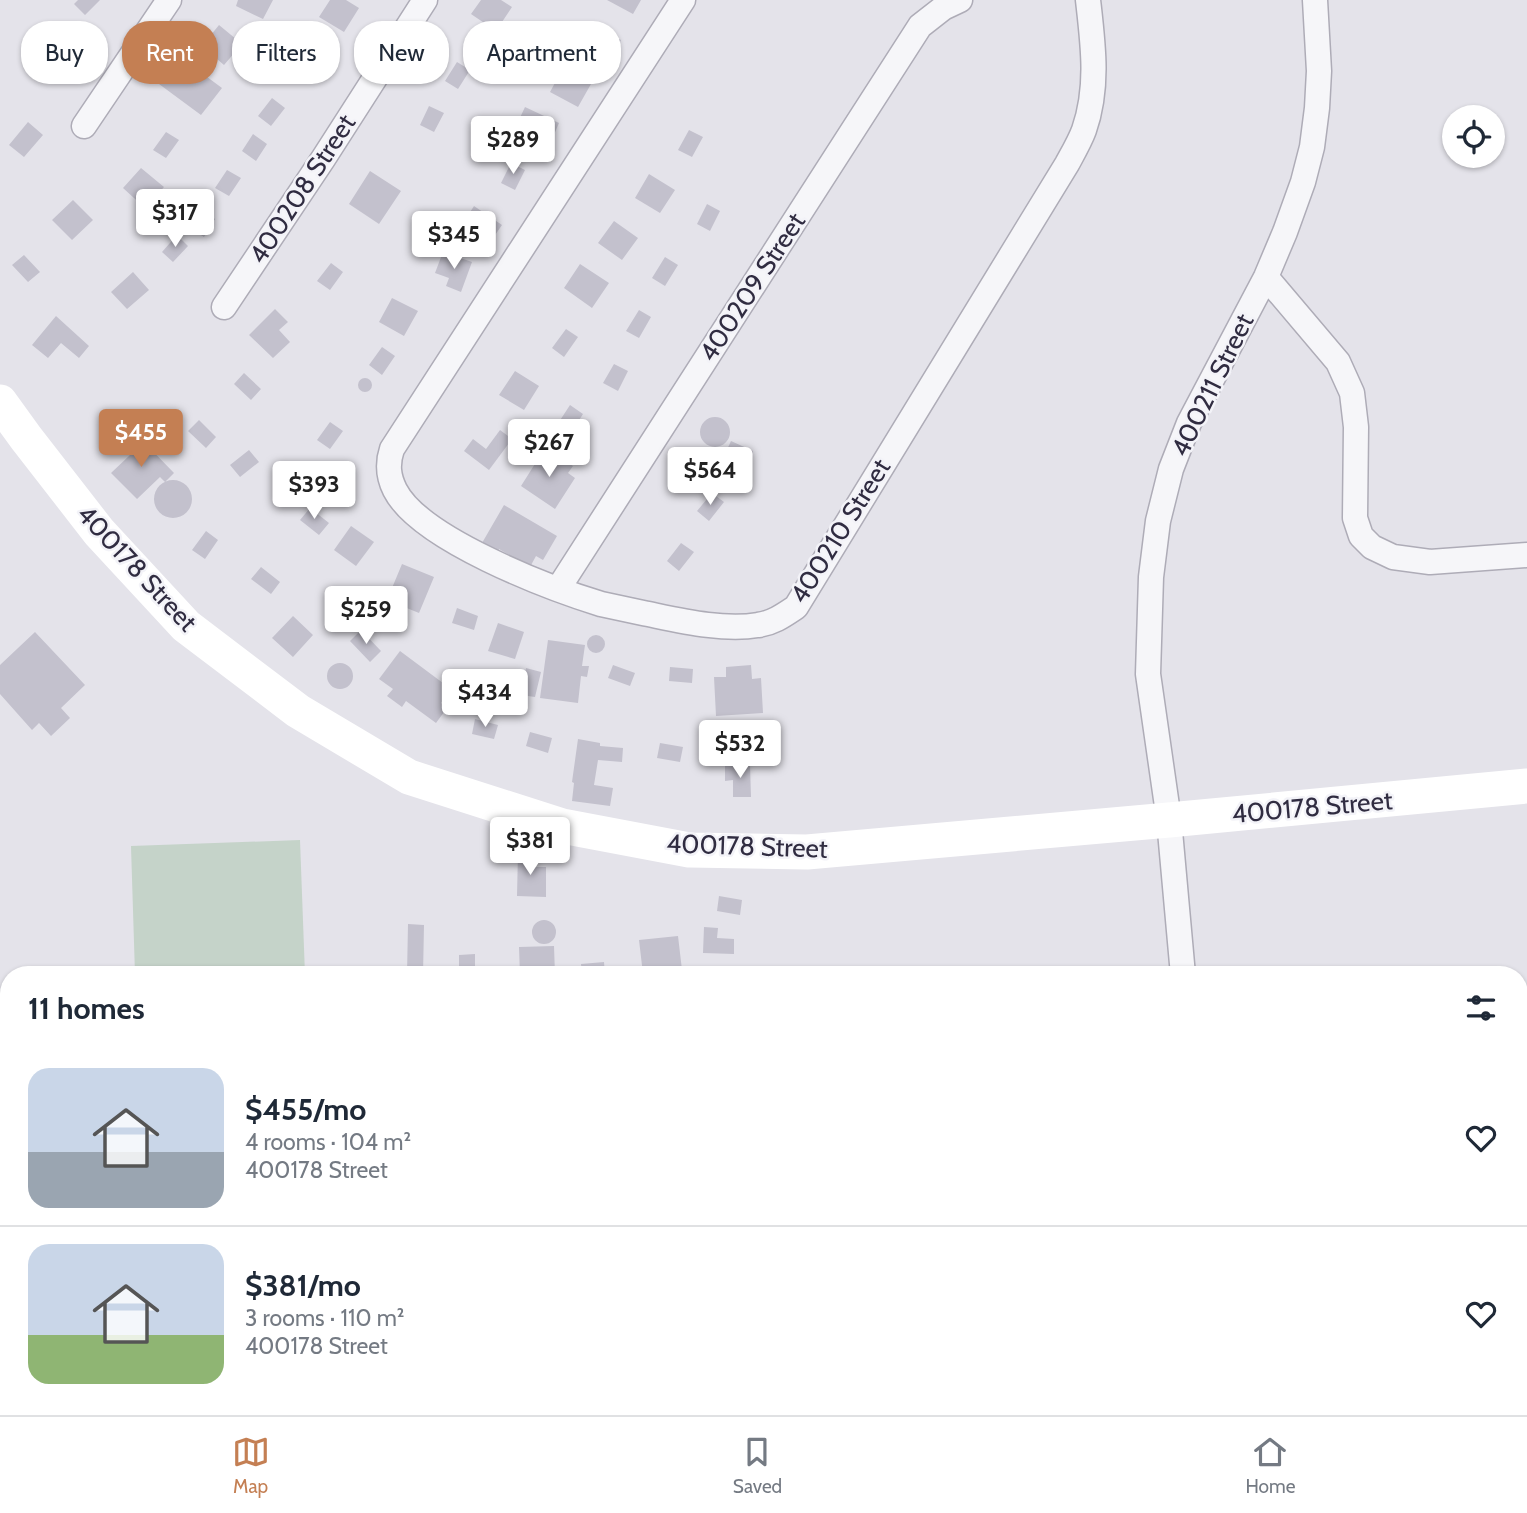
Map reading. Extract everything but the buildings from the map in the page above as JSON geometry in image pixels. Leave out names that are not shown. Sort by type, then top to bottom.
[{"type":"street","points":[[84,126],[169,0]]},
{"type":"street","name":"400208 Street","points":[[224,307],[425,0]]},
{"type":"street","name":"400210 Street","points":[[683,0],[392,449],[388,461],[396,492],[409,508],[438,532],[496,564],[603,604],[675,620],[729,626],[760,625],[779,618],[796,607],[1067,164],[1084,131],[1094,91],[1088,0]]},
{"type":"street","name":"400209 Street","points":[[558,589],[920,26],[943,8],[960,0]]},
{"type":"street","name":"400211 Street","points":[[1182,966],[1169,820],[1148,674],[1151,577],[1158,521],[1171,469],[1189,423],[1266,278],[1303,182],[1312,147],[1317,108],[1319,71],[1315,0]]},
{"type":"street","points":[[1266,278],[1338,362],[1352,393],[1356,427],[1355,519],[1361,536],[1372,547],[1392,557],[1430,562],[1527,555]]},
{"type":"street","name":"400178 Street","points":[[0,402],[99,532],[186,626],[298,711],[409,777],[562,826],[689,850],[807,852],[1527,786]]},
{"type":"shaded area","points":[[300,840],[305,966],[135,966],[131,846]]}]
